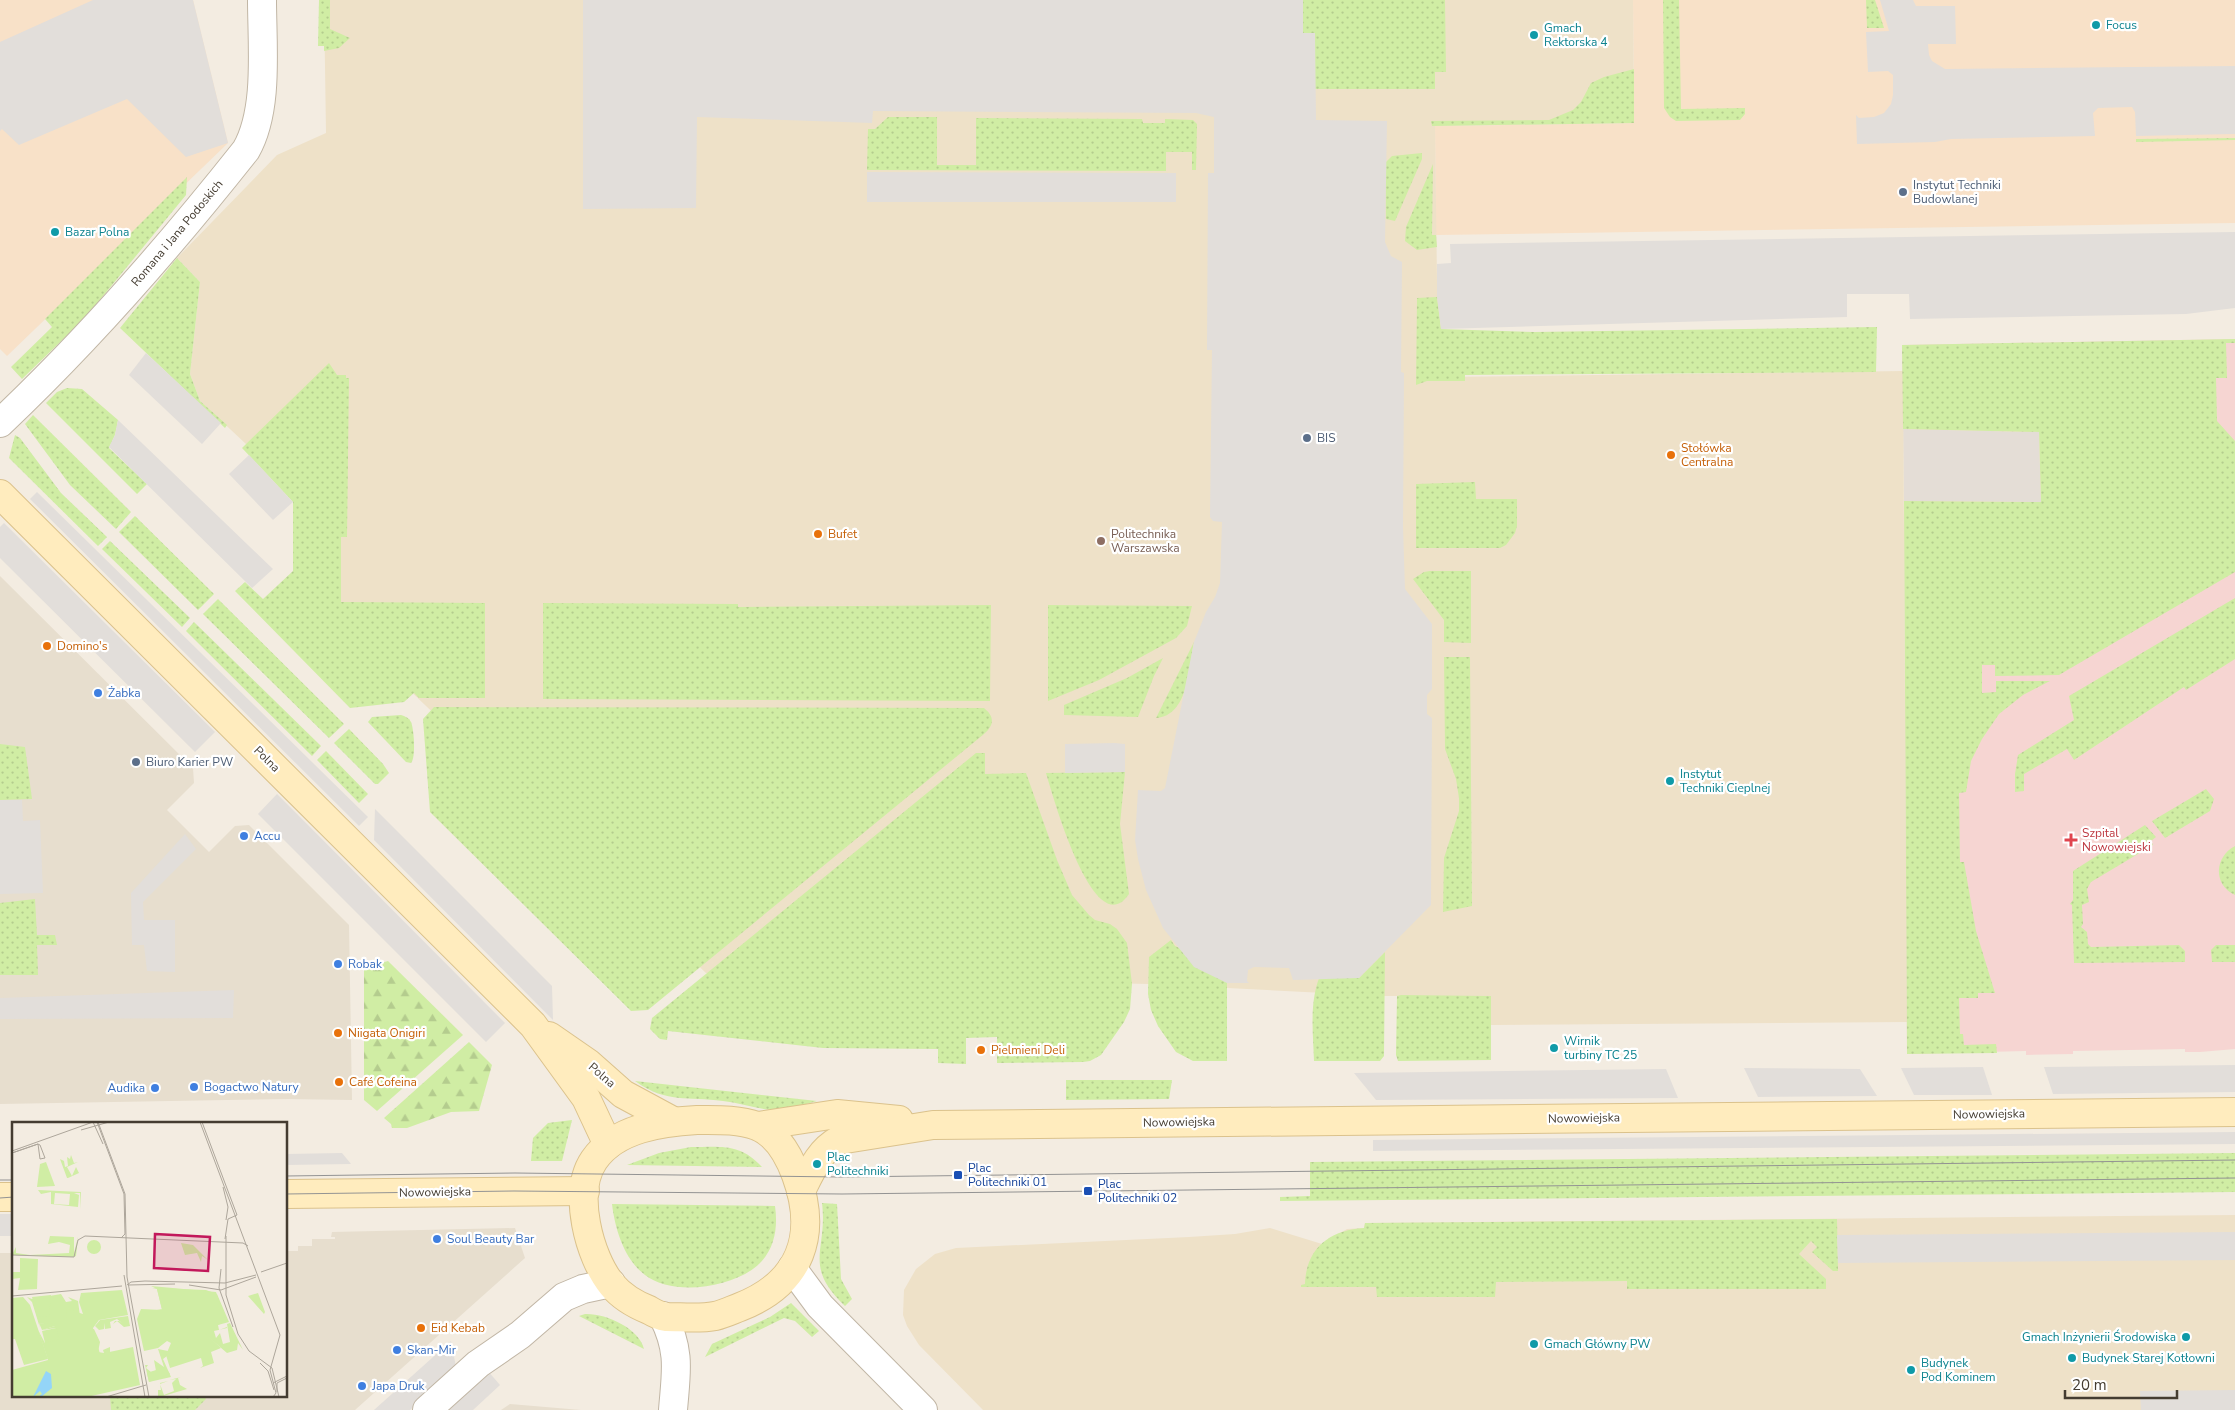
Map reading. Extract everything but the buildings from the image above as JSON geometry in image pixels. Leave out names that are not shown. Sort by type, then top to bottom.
[{"type":"street","name":"Romana i Jana Podoskich","points":[[0,424],[70,356],[109,314],[246,150],[255,134],[260,114],[262,0]]},
{"type":"street","name":"Polna","points":[[0,494],[533,1025],[586,1098],[608,1145]]},
{"type":"street","name":"Polna","points":[[533,1025],[588,1063],[624,1094],[673,1121]]},
{"type":"street","name":"Nowowiejska","points":[[758,1126],[836,1114],[933,1125],[2235,1112]]},
{"type":"street","points":[[720,1120],[758,1126],[768,1133],[784,1151],[791,1163],[801,1191],[805,1219],[804,1239],[801,1254],[792,1268],[781,1283],[765,1295],[716,1316],[663,1316],[629,1302],[611,1283],[602,1270],[588,1232],[584,1208],[585,1191],[594,1160],[608,1145],[626,1134],[673,1121],[720,1120]]},
{"type":"street","name":"Nowowiejska","points":[[801,1191],[813,1165],[828,1146],[839,1140],[933,1125]]},
{"type":"street","name":"Nowowiejska","points":[[288,1194],[585,1191]]},
{"type":"street","points":[[792,1268],[820,1306],[923,1410]]},
{"type":"street","points":[[427,1410],[478,1364],[520,1335],[564,1296],[583,1289],[611,1283]]},
{"type":"street","points":[[663,1316],[671,1333],[676,1356],[673,1410]]},
{"type":"shaded area","points":[[0,0],[193,0],[228,143],[7,356],[0,349]]},
{"type":"shaded area","points":[[93,0],[193,0],[228,143],[186,157],[127,99],[19,145],[2,129],[0,131],[0,42]]},
{"type":"shaded area","name":"Politechnika Warszawska","points":[[324,0],[1633,0],[1634,123],[1435,126],[1437,281],[1445,377],[1903,371],[1907,1022],[1491,1025],[1491,996],[1384,996],[1148,984],[706,973],[296,582],[297,498],[246,444],[200,401],[190,374],[200,282],[177,258],[277,155],[326,133]]},
{"type":"shaded area","name":"BIS","points":[[583,0],[1303,0],[1303,33],[1315,33],[1316,120],[1387,121],[1385,242],[1391,256],[1402,262],[1401,372],[1404,373],[1403,527],[1405,589],[1432,624],[1432,689],[1427,695],[1427,714],[1432,718],[1431,905],[1359,978],[1293,980],[1289,968],[1254,967],[1248,970],[1247,981],[1249,983],[1227,983],[1194,967],[1163,928],[1146,890],[1138,859],[1135,840],[1138,790],[1161,791],[1165,788],[1194,642],[1220,583],[1222,522],[1213,521],[1210,517],[1212,350],[1207,350],[1208,173],[1214,173],[1214,117],[1196,113],[873,111],[872,123],[697,117],[696,208],[583,209]]},
{"type":"shaded area","points":[[1633,0],[2235,0],[2235,223],[1436,235],[1435,126],[1634,123]]},
{"type":"shaded area","points":[[1880,0],[1913,0],[1916,6],[1955,6],[1956,44],[1928,44],[1929,55],[1932,61],[1945,69],[2235,66],[2235,134],[2136,136],[2135,112],[2132,107],[2098,108],[2093,113],[2095,136],[1951,139],[1935,142],[1857,144],[1856,115],[1859,118],[1874,117],[1884,113],[1891,104],[1893,95],[1893,75],[1888,71],[1868,72],[1866,32],[1889,31]]},
{"type":"shaded area","points":[[867,172],[1176,173],[1176,202],[867,202]]},
{"type":"shaded area","points":[[2235,232],[2235,308],[2186,314],[1910,319],[1909,294],[1847,294],[1847,317],[1441,329],[1437,297],[1437,264],[1451,263],[1450,244]]},
{"type":"shaded area","name":"Szpital Nowowiejski","points":[[2235,339],[2235,1049],[2200,1052],[2185,1052],[2185,1049],[2073,1051],[2073,1054],[2026,1055],[2026,1051],[1907,1054],[1904,501],[2041,502],[2039,432],[1903,429],[1902,345]]},
{"type":"shaded area","points":[[146,353],[221,423],[202,444],[129,375]]},
{"type":"shaded area","points":[[118,420],[273,569],[252,588],[109,447],[115,435]]},
{"type":"shaded area","points":[[1903,429],[2039,432],[2041,502],[1904,501]]},
{"type":"shaded area","points":[[249,455],[293,502],[273,520],[229,474]]},
{"type":"shaded area","points":[[37,492],[368,817],[359,826],[30,499]]},
{"type":"shaded area","points":[[4,523],[215,732],[195,752],[0,558],[0,527]]},
{"type":"shaded area","points":[[0,576],[193,768],[194,783],[167,810],[209,852],[235,826],[249,825],[349,925],[352,1100],[288,1099],[0,1104]]},
{"type":"shaded area","points":[[1065,744],[1125,744],[1125,772],[1065,773]]},
{"type":"shaded area","points":[[277,794],[505,1023],[486,1042],[258,814]]},
{"type":"shaded area","points":[[0,800],[22,800],[23,821],[40,820],[43,893],[0,894]]},
{"type":"shaded area","points":[[375,809],[552,986],[553,1020],[374,840]]},
{"type":"shaded area","points":[[185,834],[196,849],[143,902],[144,920],[175,920],[175,972],[147,971],[144,945],[132,945],[131,893]]},
{"type":"shaded area","points":[[234,990],[233,1018],[0,1019],[0,998]]},
{"type":"shaded area","points":[[2235,1065],[2235,1092],[2053,1094],[2044,1067]]},
{"type":"shaded area","points":[[1983,1067],[1992,1095],[1914,1095],[1901,1068]]},
{"type":"shaded area","points":[[1744,1068],[1860,1069],[1877,1096],[1758,1097]]},
{"type":"shaded area","points":[[1666,1069],[1678,1098],[1376,1100],[1354,1073]]},
{"type":"shaded area","points":[[2235,1132],[2235,1144],[1373,1151],[1373,1140]]},
{"type":"shaded area","points":[[342,1153],[351,1164],[288,1165],[288,1154]]},
{"type":"shaded area","points":[[0,1214],[12,1214],[12,1236],[0,1236]]},
{"type":"shaded area","points":[[2235,1215],[2235,1410],[983,1410],[919,1345],[907,1326],[903,1315],[904,1290],[916,1269],[935,1254],[956,1248],[1189,1237],[1235,1234],[1270,1228],[1322,1244],[1347,1229],[1364,1228],[1365,1223]]},
{"type":"shaded area","points":[[515,1228],[525,1258],[355,1410],[0,1410],[0,1253],[12,1253],[12,1398],[288,1398],[288,1251],[298,1251],[298,1246],[312,1246],[312,1239],[335,1239],[335,1237],[331,1237],[332,1232]]},
{"type":"shaded area","points":[[2235,1232],[2235,1260],[1838,1263],[1837,1235]]},
{"type":"shaded area","points":[[451,1341],[456,1367],[410,1410],[374,1410]]},
{"type":"shaded area","points":[[487,1370],[500,1385],[473,1410],[445,1410]]},
{"type":"shaded area","points":[[2235,1390],[2235,1410],[2141,1410],[2140,1391]]},
{"type":"shaded area","points":[[510,1404],[581,1410],[501,1410]]},
{"type":"green space","points":[[319,0],[330,0],[330,29],[350,38],[339,48],[324,51],[324,46],[318,46]]},
{"type":"green space","points":[[1303,0],[1445,0],[1446,72],[1435,72],[1435,89],[1315,89],[1315,34],[1303,33]]},
{"type":"green space","points":[[1663,0],[1679,0],[1681,109],[1745,108],[1745,114],[1740,120],[1676,121],[1670,117],[1664,108]]},
{"type":"green space","points":[[1866,0],[1875,0],[1884,28],[1867,28]]},
{"type":"green space","points":[[1634,69],[1634,123],[1432,126],[1431,121],[1549,120],[1573,110],[1581,102],[1591,83],[1604,77]]},
{"type":"green space","points":[[888,117],[937,117],[937,165],[976,165],[976,118],[1142,119],[1143,123],[1165,123],[1165,119],[1193,120],[1197,124],[1196,170],[1192,170],[1192,152],[1166,152],[1166,171],[867,170],[868,129],[875,129]]},
{"type":"green space","points":[[2235,138],[2235,140],[2136,142],[2136,139]]},
{"type":"green space","points":[[1422,153],[1422,159],[1395,221],[1386,219],[1385,163],[1392,156]]},
{"type":"green space","points":[[1433,164],[1432,235],[1436,235],[1437,247],[1417,250],[1405,241],[1406,227]]},
{"type":"green space","points":[[187,177],[186,195],[85,318],[22,379],[11,367],[52,327],[45,319]]},
{"type":"green space","points":[[177,258],[200,282],[190,374],[200,401],[227,425],[225,428],[120,328]]},
{"type":"green space","points":[[1437,297],[1441,329],[1534,332],[1877,327],[1876,372],[1465,375],[1465,381],[1427,381],[1416,385],[1417,298]]},
{"type":"green space","points":[[2235,339],[2235,343],[2226,343],[2227,378],[2216,378],[2217,421],[2235,441],[2235,572],[2059,675],[1995,676],[1995,665],[1982,665],[1982,693],[1996,692],[1996,681],[2050,681],[2023,695],[1999,714],[1982,739],[1971,761],[1966,792],[1959,793],[1960,862],[1964,862],[1976,931],[1995,993],[1978,993],[1978,998],[1959,998],[1960,1034],[1963,1034],[1964,1045],[1996,1044],[1997,1053],[1907,1054],[1904,501],[2041,502],[2039,432],[1903,429],[1902,345]]},
{"type":"green space","points":[[329,363],[337,375],[346,375],[346,378],[349,378],[347,537],[341,537],[341,602],[485,603],[485,698],[419,698],[414,693],[404,702],[350,708],[235,591],[245,582],[263,599],[293,571],[293,502],[242,448]]},
{"type":"green space","points":[[67,388],[82,389],[118,420],[115,435],[109,448],[147,484],[137,494],[46,403],[57,392]]},
{"type":"green space","points":[[33,415],[131,512],[116,529],[70,485],[25,424]]},
{"type":"green space","points":[[15,435],[20,438],[61,493],[107,537],[98,546],[9,458]]},
{"type":"green space","points":[[1475,482],[1476,499],[1517,499],[1517,526],[1515,533],[1506,545],[1500,548],[1416,548],[1416,484]]},
{"type":"green space","points":[[135,516],[214,594],[198,610],[119,532]]},
{"type":"green space","points":[[110,541],[190,618],[182,627],[102,549]]},
{"type":"green space","points":[[1471,571],[1471,643],[1444,642],[1444,620],[1413,579],[1424,572]]},
{"type":"green space","points":[[2235,598],[2235,659],[2186,690],[2184,687],[2074,760],[2067,749],[2024,774],[2024,791],[2015,792],[2018,755],[2074,720],[2069,696]]},
{"type":"green space","points":[[218,599],[344,724],[329,738],[203,614]]},
{"type":"green space","points":[[543,603],[738,604],[738,607],[991,605],[990,701],[543,699]]},
{"type":"green space","points":[[1048,605],[1192,606],[1187,626],[1176,638],[1099,680],[1048,701]]},
{"type":"green space","points":[[194,622],[321,746],[312,756],[186,631]]},
{"type":"green space","points":[[1194,642],[1186,688],[1181,699],[1175,709],[1167,715],[1156,718]]},
{"type":"green space","points":[[1444,657],[1470,657],[1472,906],[1443,912],[1444,858],[1459,811],[1456,779],[1445,749]]},
{"type":"green space","points":[[1163,658],[1138,717],[1064,715],[1064,705],[1127,678]]},
{"type":"green space","points":[[434,707],[984,708],[988,711],[992,721],[984,734],[648,1010],[631,1011],[430,812],[423,719]]},
{"type":"green space","points":[[401,715],[409,719],[412,726],[414,750],[411,763],[406,762],[368,722],[372,717]]},
{"type":"green space","points":[[349,729],[383,764],[389,773],[378,784],[375,784],[334,743]]},
{"type":"green space","points":[[0,744],[25,747],[32,799],[0,800]]},
{"type":"green space","points":[[326,751],[368,794],[359,803],[317,760]]},
{"type":"green space","points":[[976,753],[985,753],[985,774],[1026,773],[1057,860],[1072,895],[1095,920],[1110,924],[1117,929],[1127,943],[1132,984],[1130,1009],[1124,1022],[1101,1055],[1090,1061],[1083,1062],[997,1063],[997,1037],[966,1038],[966,1064],[938,1063],[938,1049],[823,1048],[668,1031],[667,1040],[660,1039],[650,1029],[652,1018]]},
{"type":"green space","points":[[1125,772],[1120,824],[1129,894],[1116,905],[1102,900],[1089,884],[1066,834],[1046,773]]},
{"type":"green space","points":[[2206,789],[2214,799],[2210,811],[2165,838],[2152,821]]},
{"type":"green space","points":[[2145,825],[2156,837],[2151,841],[2153,845],[2091,882],[2087,889],[2089,902],[2082,905],[2083,924],[2081,927],[2087,932],[2088,944],[2091,947],[2179,945],[2185,951],[2185,962],[2074,963],[2072,905],[2070,904],[2073,900],[2073,871]]},
{"type":"green space","points":[[2235,846],[2235,895],[2223,885],[2219,871],[2223,857]]},
{"type":"green space","points":[[35,899],[37,935],[55,935],[57,945],[37,945],[38,975],[0,975],[0,903]]},
{"type":"green space","points":[[1171,940],[1175,946],[1227,970],[1227,1061],[1193,1061],[1176,1052],[1158,1026],[1151,1010],[1148,994],[1149,957]]},
{"type":"green space","points":[[2216,945],[2235,945],[2235,962],[2212,962],[2211,950]]},
{"type":"green space","points":[[1385,952],[1384,1056],[1380,1061],[1314,1061],[1313,1005],[1321,973],[1359,978]]},
{"type":"green space","points":[[388,961],[463,1035],[377,1111],[364,1100],[364,968]]},
{"type":"green space","points":[[1397,996],[1491,996],[1491,1060],[1398,1061],[1396,1055]]},
{"type":"green space","points":[[469,1042],[492,1065],[479,1111],[451,1112],[407,1128],[392,1128],[391,1124],[384,1118]]},
{"type":"green space","points":[[1066,1080],[1172,1080],[1169,1099],[1066,1100]]},
{"type":"green space","points":[[635,1081],[817,1101],[794,1108],[773,1110],[723,1101],[667,1096],[646,1088]]},
{"type":"green space","points":[[572,1120],[562,1161],[531,1161],[533,1138],[548,1123]]},
{"type":"green space","points":[[691,1147],[721,1147],[738,1150],[754,1159],[762,1167],[627,1165],[659,1153]]},
{"type":"green space","points":[[2235,1153],[2235,1192],[1280,1201],[1280,1197],[1310,1196],[1310,1162]]},
{"type":"green space","points":[[822,1203],[837,1204],[841,1279],[852,1299],[845,1306],[832,1292],[820,1268],[823,1220]]},
{"type":"green space","points":[[612,1204],[775,1206],[776,1229],[769,1251],[760,1263],[749,1272],[720,1284],[704,1287],[671,1286],[657,1282],[645,1275],[631,1261],[618,1233]]},
{"type":"green space","points":[[1837,1219],[1838,1271],[1833,1271],[1812,1252],[1817,1247],[1811,1241],[1799,1254],[1826,1279],[1826,1289],[1627,1289],[1627,1281],[1496,1282],[1495,1297],[1377,1297],[1376,1287],[1301,1287],[1301,1285],[1305,1284],[1306,1271],[1310,1260],[1322,1243],[1341,1233],[1364,1228],[1365,1223]]},
{"type":"green space","points":[[791,1303],[819,1331],[812,1337],[795,1321],[784,1318],[705,1357],[712,1344],[770,1317]]},
{"type":"green space","points":[[585,1314],[602,1316],[620,1323],[641,1341],[644,1349],[579,1316]]},
{"type":"green space","points":[[110,1398],[206,1399],[195,1410],[111,1410]]},
{"type":"tram line","points":[[288,1176],[515,1173],[841,1177],[2235,1160]]},
{"type":"tram line","points":[[288,1194],[514,1191],[842,1194],[2235,1178]]},
{"type":"tram line","points":[[0,1180],[12,1180]]},
{"type":"tram line","points":[[0,1198],[12,1197]]},
{"type":"place","name":"Focus","points":[[2096,25]]},
{"type":"place","name":"Gmach Rektorska 4","points":[[1534,35]]},
{"type":"place","name":"Instytut Techniki Budowlanej","points":[[1903,192]]},
{"type":"place","name":"Bazar Polna","points":[[55,232]]},
{"type":"place","name":"BIS","points":[[1307,438]]},
{"type":"place","name":"Stołówka Centralna","points":[[1671,455]]},
{"type":"place","name":"Bufet","points":[[818,534]]},
{"type":"place","name":"Politechnika Warszawska","points":[[1101,541]]},
{"type":"place","name":"Domino's","points":[[47,646]]},
{"type":"place","name":"Żabka","points":[[98,693]]},
{"type":"place","name":"Biuro Karier PW","points":[[136,762]]},
{"type":"place","name":"Instytut Techniki Cieplnej","points":[[1670,781]]},
{"type":"place","name":"Accu","points":[[244,836]]},
{"type":"place","name":"Szpital Nowowiejski","points":[[2071,840]]},
{"type":"place","name":"Robak","points":[[338,964]]},
{"type":"place","name":"Niigata Onigiri","points":[[338,1033]]},
{"type":"place","name":"Wirnik turbiny TC 25","points":[[1554,1048]]},
{"type":"place","name":"Pielmieni Deli","points":[[981,1050]]},
{"type":"place","name":"Café Cofeina","points":[[339,1082]]},
{"type":"place","name":"Bogactwo Natury","points":[[194,1087]]},
{"type":"place","name":"Audika","points":[[155,1088]]},
{"type":"place","name":"Plac Politechniki","points":[[817,1164]]},
{"type":"place","name":"Plac Politechniki 01","points":[[958,1175]]},
{"type":"place","name":"Plac Politechniki 02","points":[[1088,1191]]},
{"type":"place","name":"Soul Beauty Bar","points":[[437,1239]]},
{"type":"place","name":"Eid Kebab","points":[[421,1328]]},
{"type":"place","name":"Gmach Inżynierii Środowiska","points":[[2186,1337]]},
{"type":"place","name":"Gmach Główny PW","points":[[1534,1344]]},
{"type":"place","name":"Skan-Mir","points":[[397,1350]]},
{"type":"place","name":"Budynek Starej Kotłowni","points":[[2072,1358]]},
{"type":"place","name":"Budynek Pod Kominem","points":[[1911,1370]]},
{"type":"place","name":"Japa Druk","points":[[362,1386]]}]
